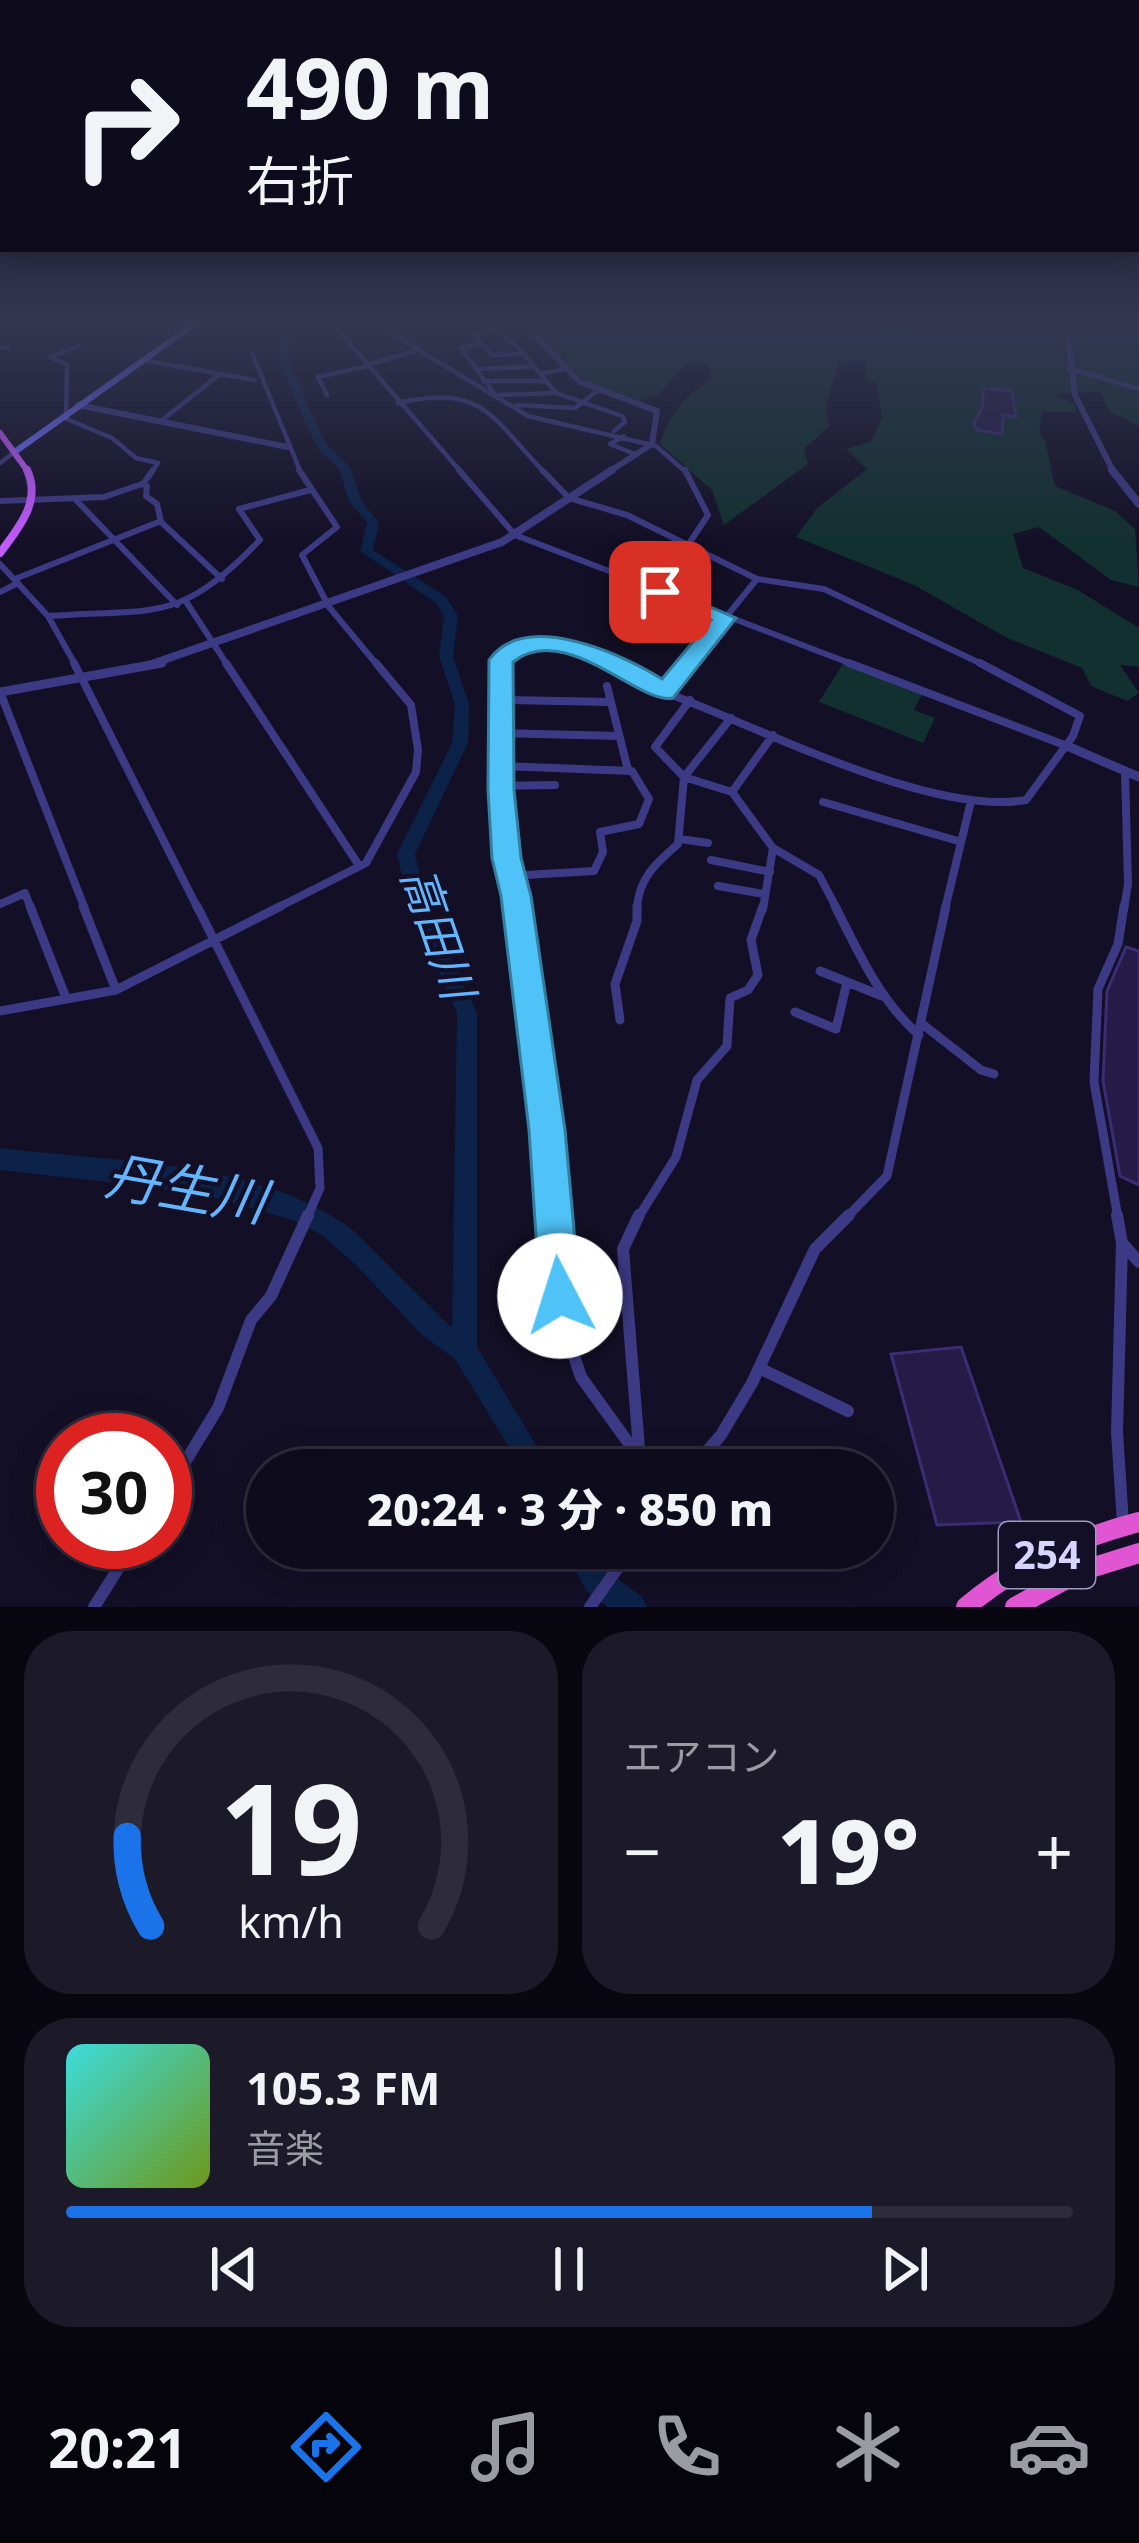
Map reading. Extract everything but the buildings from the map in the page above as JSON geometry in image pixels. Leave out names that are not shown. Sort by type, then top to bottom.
[{"type":"highway","name":"254","points":[[966,1607],[989,1586],[1061,1548],[1131,1524]]},
{"type":"highway","name":"254","points":[[1015,1607],[1081,1571],[1139,1552]]},
{"type":"main road","points":[[16,452],[92,395]]},
{"type":"main road","points":[[0,433],[34,477],[32,500],[0,553]]},
{"type":"street","points":[[0,501],[104,497],[142,484],[158,463],[136,458],[128,447],[64,416],[65,395]]},
{"type":"street","points":[[161,421],[194,395]]},
{"type":"street","points":[[0,1011],[116,990],[367,862],[401,807],[416,772],[418,750],[411,704],[329,607],[302,555],[337,527],[310,490],[268,395]]},
{"type":"street","points":[[392,395],[515,535],[1139,777]]},
{"type":"street","points":[[398,403],[438,395]]},
{"type":"street","points":[[447,395],[481,404],[569,498],[627,514],[757,579],[824,589],[1022,682],[1080,716],[1067,746],[1028,800],[1012,805],[971,800],[814,754],[664,692],[617,662],[559,645],[536,644],[509,651],[501,660],[501,786],[509,876],[516,896],[547,1130],[567,1335],[580,1377],[632,1449]]},
{"type":"street","points":[[495,395],[544,423],[613,432],[652,444],[681,465],[708,515],[688,545]]},
{"type":"street","points":[[498,395],[525,410],[575,408],[593,395]]},
{"type":"street","points":[[562,395],[625,419],[613,432]]},
{"type":"street","points":[[116,990],[0,692],[161,663],[329,607],[515,535],[652,444],[657,411],[609,395]]},
{"type":"street","points":[[1075,395],[1113,474],[1139,504]]},
{"type":"street","points":[[78,405],[288,447]]},
{"type":"street","points":[[626,435],[610,443],[637,455]]},
{"type":"street","points":[[0,463],[16,452]]},
{"type":"street","points":[[142,484],[147,486],[146,496],[158,504],[161,521],[222,579]]},
{"type":"street","points":[[48,616],[149,611],[182,604],[222,579],[260,540],[239,509],[310,490]]},
{"type":"street","points":[[75,499],[182,604],[216,646],[358,864]]},
{"type":"street","points":[[0,592],[16,581],[161,521]]},
{"type":"street","points":[[0,564],[48,616],[82,677],[318,1148],[320,1188],[271,1296],[250,1320],[218,1408],[192,1451]]},
{"type":"street","points":[[664,692],[757,579]]},
{"type":"street","points":[[509,876],[594,872],[603,852],[600,832],[639,824],[648,811],[647,790],[628,770],[607,686]]},
{"type":"street","points":[[503,700],[610,702]]},
{"type":"street","points":[[690,700],[655,747],[684,777],[732,792],[773,848],[808,867],[827,885],[859,958],[884,997],[920,1029],[994,1074]]},
{"type":"street","points":[[620,1020],[615,984],[638,921],[638,891],[645,874],[680,839],[677,819],[684,777],[731,718]]},
{"type":"street","points":[[502,733],[619,736]]},
{"type":"street","points":[[732,792],[774,735]]},
{"type":"street","points":[[502,766],[628,770]]},
{"type":"street","points":[[1125,771],[1128,884],[1118,944],[1098,989],[1094,1082],[1122,1243],[1117,1432],[1131,1524]]},
{"type":"street","points":[[501,786],[555,785]]},
{"type":"street","points":[[709,1449],[759,1368],[815,1249],[887,1175],[958,841],[971,800]]},
{"type":"street","points":[[823,802],[958,841]]},
{"type":"street","points":[[680,839],[708,843]]},
{"type":"street","points":[[642,1449],[625,1275],[626,1236],[676,1157],[697,1080],[727,1046],[730,998],[748,990],[758,975],[751,947],[763,915],[773,848]]},
{"type":"street","points":[[711,860],[770,872]]},
{"type":"street","points":[[718,886],[764,894]]},
{"type":"street","points":[[0,904],[25,893],[66,998]]},
{"type":"street","points":[[820,971],[884,997]]},
{"type":"street","points":[[795,1012],[836,1029],[847,982]]},
{"type":"street","points":[[1122,1243],[1139,1262]]},
{"type":"street","points":[[759,1368],[848,1411]]},
{"type":"street","points":[[94,1607],[119,1569]]},
{"type":"street","points":[[590,1607],[617,1569]]},
{"type":"green space","points":[[622,395],[658,395],[658,395],[639,401]]},
{"type":"green space","points":[[691,395],[829,395],[829,427],[804,449],[808,464],[724,525],[712,490],[660,444],[678,408]]},
{"type":"green space","points":[[878,395],[1055,395],[1076,405],[1075,412],[1042,412],[1039,434],[1045,440],[1055,486],[1115,511],[1135,529],[1139,587],[1111,580],[1039,527],[1013,534],[1023,568],[1078,590],[1139,628],[1139,667],[1120,665],[1139,693],[1127,701],[1091,686],[1082,668],[1007,638],[914,585],[796,537],[817,508],[867,469],[846,449],[871,442],[882,417]]},
{"type":"green space","points":[[1101,395],[1139,395],[1139,426],[1110,412]]},
{"type":"green space","points":[[844,662],[923,692],[914,710],[935,718],[923,743],[819,702]]},
{"type":"waterway","name":"高田川","points":[[299,395],[323,448],[344,467],[355,501],[373,523],[366,551],[441,600],[451,616],[446,656],[462,704],[460,743],[406,854],[418,906],[467,1013],[464,1350]]},
{"type":"waterway","name":"丹生川","points":[[0,1159],[216,1186],[298,1210],[347,1241],[431,1326],[464,1350]]},
{"type":"waterway","name":"高田川","points":[[464,1350],[525,1449]]},
{"type":"waterway","name":"高田川","points":[[589,1569],[596,1580],[632,1607]]},
{"type":"route","points":[[560,1296],[547,1130],[507,858],[501,790],[501,660],[509,651],[536,644],[559,645],[617,662],[664,692],[725,618],[660,592]]}]
